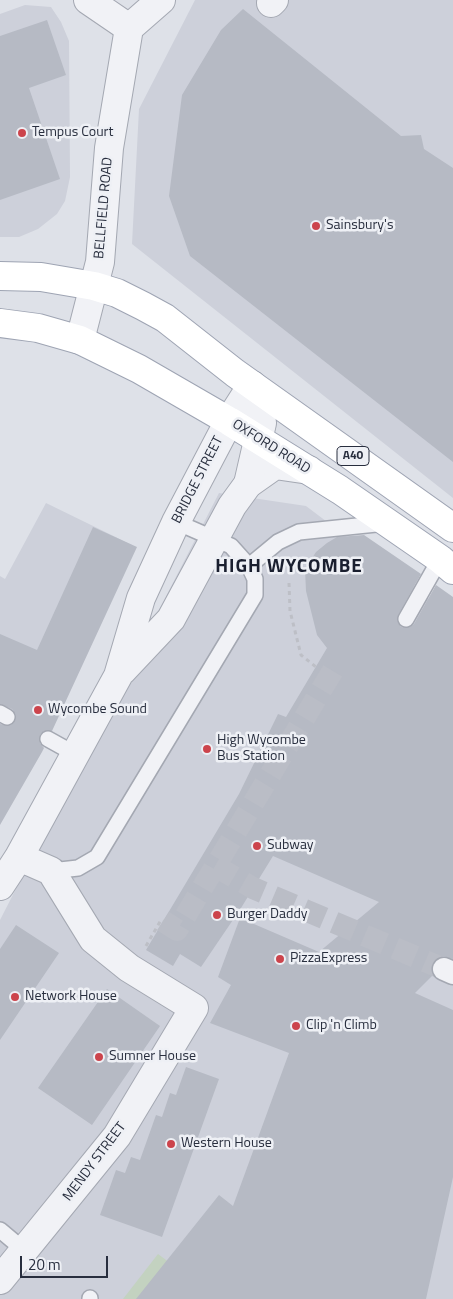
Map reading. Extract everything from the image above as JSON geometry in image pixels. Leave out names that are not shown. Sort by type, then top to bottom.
[{"type":"main road","name":"A40","points":[[0,276],[41,277],[94,286],[117,293],[165,318],[252,385],[453,528]]},
{"type":"main road","name":"A40","points":[[0,323],[38,328],[80,340]]},
{"type":"main road","name":"OXFORD ROAD","points":[[80,340],[139,369],[258,438],[340,490],[447,564]]},
{"type":"street","points":[[88,0],[129,28],[161,0]]},
{"type":"street","name":"BELLFIELD ROAD","points":[[80,340],[100,262],[109,148],[129,28]]},
{"type":"street","name":"BRIDGE STREET","points":[[0,886],[19,857],[118,676],[141,598],[176,522],[229,421],[252,385],[259,397],[262,423],[248,484]]},
{"type":"street","name":"BRIDGE STREET","points":[[118,676],[171,619],[232,506],[248,484],[275,465],[309,470]]},
{"type":"street","points":[[19,857],[52,871]]},
{"type":"street","name":"MENDY STREET","points":[[0,1280],[117,1136],[194,1008],[129,968],[93,939],[52,871]]},
{"type":"lane","points":[[52,871],[78,868],[97,857],[255,594],[255,578],[249,566],[231,546],[176,522]]},
{"type":"lane","points":[[249,566],[278,542],[298,532],[387,523]]},
{"type":"lane","points":[[406,619],[447,564]]},
{"type":"lane","points":[[48,739],[75,754]]},
{"type":"lane","points":[[0,1230],[25,1251]]},
{"type":"path","points":[[289,583],[290,611],[301,655],[316,667]]},
{"type":"shaded area","name":"Sainsbury's","points":[[195,0],[453,0],[453,498],[132,244],[139,109]]},
{"type":"shaded area","points":[[25,5],[51,7],[61,22],[69,41],[70,177],[65,201],[57,214],[38,229],[19,237],[0,237],[0,14]]},
{"type":"shaded area","points":[[219,493],[306,506],[453,617],[453,1299],[0,1299],[0,920]]},
{"type":"shaded area","points":[[46,503],[132,545],[0,797],[0,576],[5,579]]},
{"type":"green space","points":[[158,1254],[218,1299],[123,1299]]},
{"type":"building","name":"Sainsbury's","points":[[243,9],[401,136],[421,135],[424,149],[453,168],[453,462],[190,256],[169,196],[182,95],[221,30]]},
{"type":"building","name":"Tempus Court","points":[[47,20],[66,75],[29,88],[60,179],[0,200],[0,36]]},
{"type":"building","points":[[93,527],[137,547],[52,731],[44,731],[40,735],[40,743],[44,748],[0,825],[0,724],[11,725],[16,717],[12,709],[0,704],[0,634],[37,650]]},
{"type":"building","points":[[364,535],[421,574],[398,615],[397,620],[401,627],[407,628],[414,624],[436,585],[453,597],[453,959],[443,956],[436,959],[432,964],[431,970],[433,975],[415,993],[453,1010],[453,1177],[426,1299],[136,1299],[219,1195],[233,1206],[289,1053],[210,1023],[231,985],[218,977],[240,918],[319,952],[379,902],[273,856],[201,967],[180,954],[173,966],[146,950],[239,794],[278,714],[286,717],[327,648],[317,635],[306,591],[305,569],[316,552],[337,537]]},
{"type":"building","name":"Network House","points":[[16,925],[59,953],[0,1040],[0,949]]},
{"type":"building","name":"Sumner House","points":[[107,989],[160,1026],[92,1125],[38,1088]]},
{"type":"building","name":"Western House","points":[[186,1067],[219,1079],[162,1237],[100,1215],[116,1170],[125,1173],[131,1157],[140,1160],[156,1115],[162,1117],[170,1093],[176,1095]]},
{"type":"tunnel","points":[[163,921],[177,930],[338,662]]},
{"type":"tunnel","points":[[215,866],[253,888],[444,969]]},
{"type":"place","name":"Tempus Court","points":[[22,133]]},
{"type":"place","name":"Sainsbury's","points":[[316,226]]},
{"type":"place","name":"Wycombe Sound","points":[[38,710]]},
{"type":"place","name":"High Wycombe Bus Station","points":[[207,749]]},
{"type":"place","name":"Subway","points":[[257,846]]},
{"type":"place","name":"Burger Daddy","points":[[217,915]]},
{"type":"place","name":"PizzaExpress","points":[[280,959]]},
{"type":"place","name":"Network House","points":[[15,997]]},
{"type":"place","name":"Clip 'n Climb","points":[[296,1026]]},
{"type":"place","name":"Sumner House","points":[[99,1057]]},
{"type":"place","name":"Western House","points":[[171,1144]]},
{"type":"district","name":"HIGH WYCOMBE","points":[[289,567]]}]
